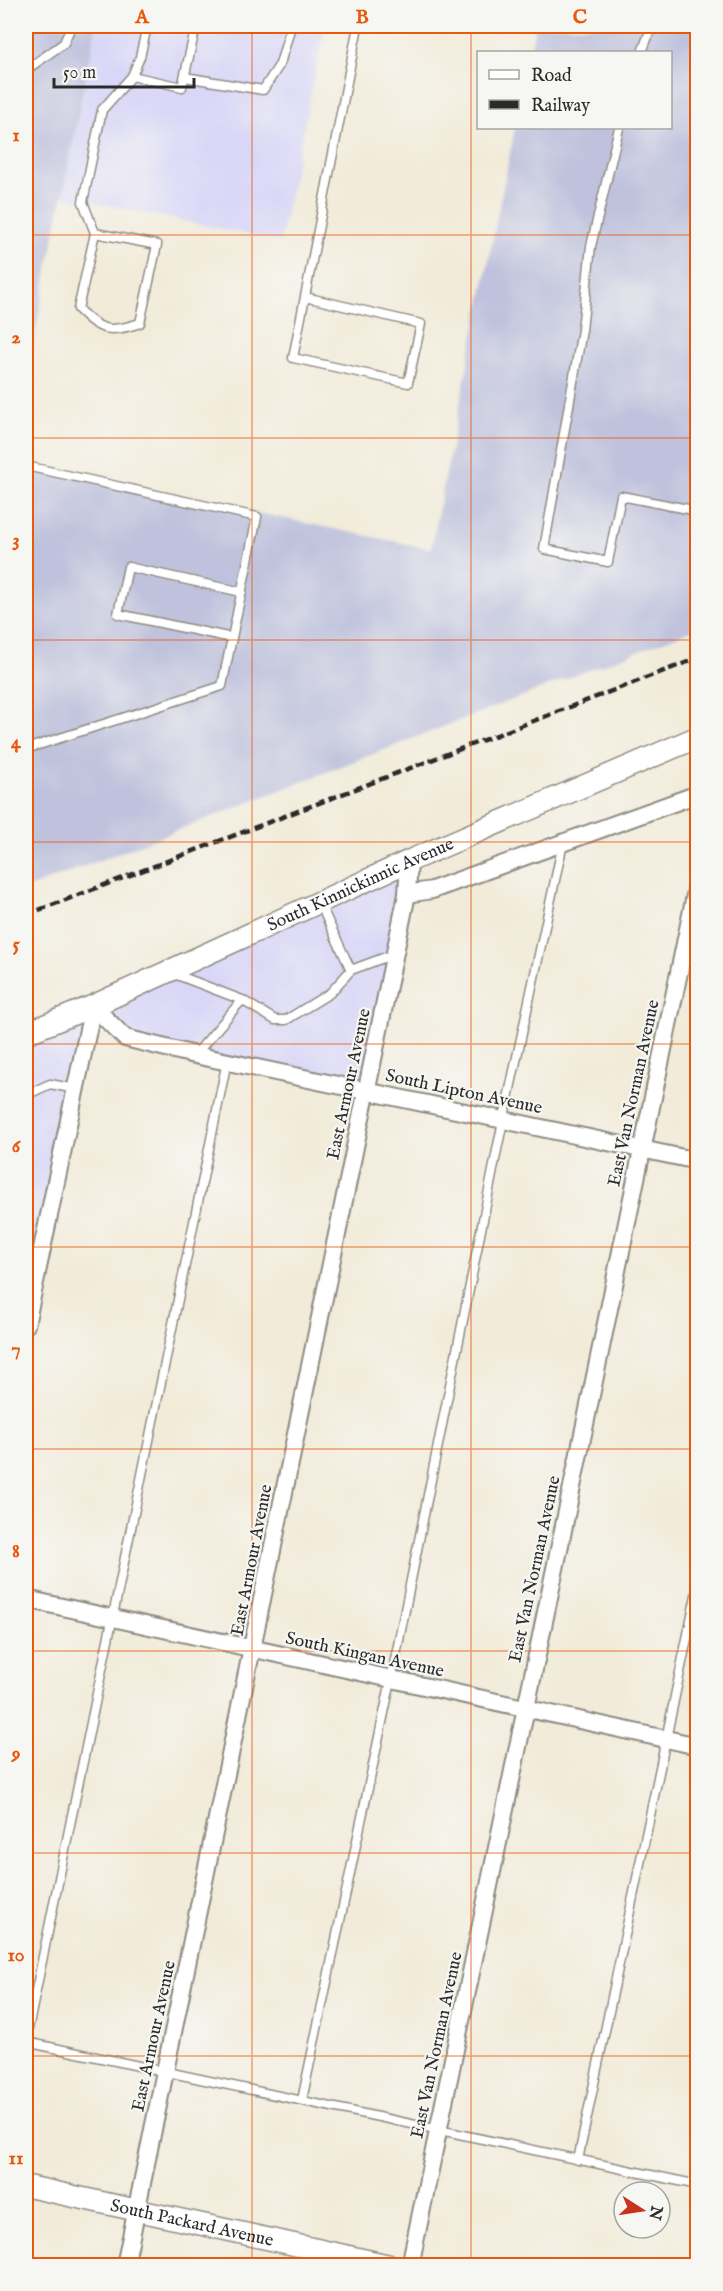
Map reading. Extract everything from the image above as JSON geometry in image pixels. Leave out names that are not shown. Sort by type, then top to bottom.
[{"type":"street","name":"South Kinnickinnic Avenue","points":[[26,1033],[93,1006],[408,861],[698,737]]},
{"type":"street","name":"South Kinnickinnic Avenue","points":[[407,894],[432,890],[698,794]]},
{"type":"street","name":"East Armour Avenue","points":[[125,2265],[407,894],[408,861]]},
{"type":"street","name":"East Van Norman Avenue","points":[[410,2265],[698,880]]},
{"type":"street","name":"South Lipton Avenue","points":[[93,1006],[125,1038],[698,1161]]},
{"type":"street","points":[[26,1325],[93,1006]]},
{"type":"street","name":"South Kingan Avenue","points":[[26,1599],[698,1746]]},
{"type":"street","name":"South Packard Avenue","points":[[26,2186],[392,2265]]},
{"type":"street","points":[[696,2265],[698,2257]]},
{"type":"lane","points":[[26,70],[64,43],[70,26]]},
{"type":"lane","points":[[95,233],[157,245],[140,323],[121,329],[104,330],[90,322],[78,309],[95,233],[83,202],[102,110],[132,76],[140,57],[147,26]]},
{"type":"lane","points":[[132,76],[182,87],[196,26]]},
{"type":"lane","points":[[184,77],[263,90],[280,64],[291,26]]},
{"type":"lane","points":[[305,297],[421,324],[408,383],[293,358],[358,26]]},
{"type":"lane","points":[[642,51],[652,26]]},
{"type":"lane","points":[[618,129],[591,246],[582,330],[544,549],[608,562],[621,496],[698,511]]},
{"type":"lane","points":[[26,466],[258,517],[222,686],[26,749]]},
{"type":"lane","points":[[232,638],[118,614],[128,567],[242,592]]},
{"type":"lane","points":[[302,2100],[391,1680],[504,1119],[563,842]]},
{"type":"lane","points":[[319,902],[351,970]]},
{"type":"lane","points":[[168,971],[242,1000],[275,1020],[286,1020],[330,993],[351,970],[394,954]]},
{"type":"lane","points":[[195,1054],[242,1000]]},
{"type":"lane","points":[[227,1061],[26,2040],[698,2185]]},
{"type":"lane","points":[[26,1095],[50,1084],[76,1089]]},
{"type":"lane","points":[[578,2160],[698,1586]]},
{"type":"shaded area","points":[[26,26],[96,26],[26,379]]},
{"type":"shaded area","points":[[96,26],[325,26],[280,241],[62,196]]},
{"type":"shaded area","points":[[535,26],[697,26],[697,628],[26,889],[26,465],[431,549],[515,129],[672,129],[672,51],[530,51]]},
{"type":"shaded area","points":[[409,861],[366,1090],[125,1038],[94,1006],[26,1311],[26,1033]]},
{"type":"railway","points":[[26,915],[698,658]]}]
